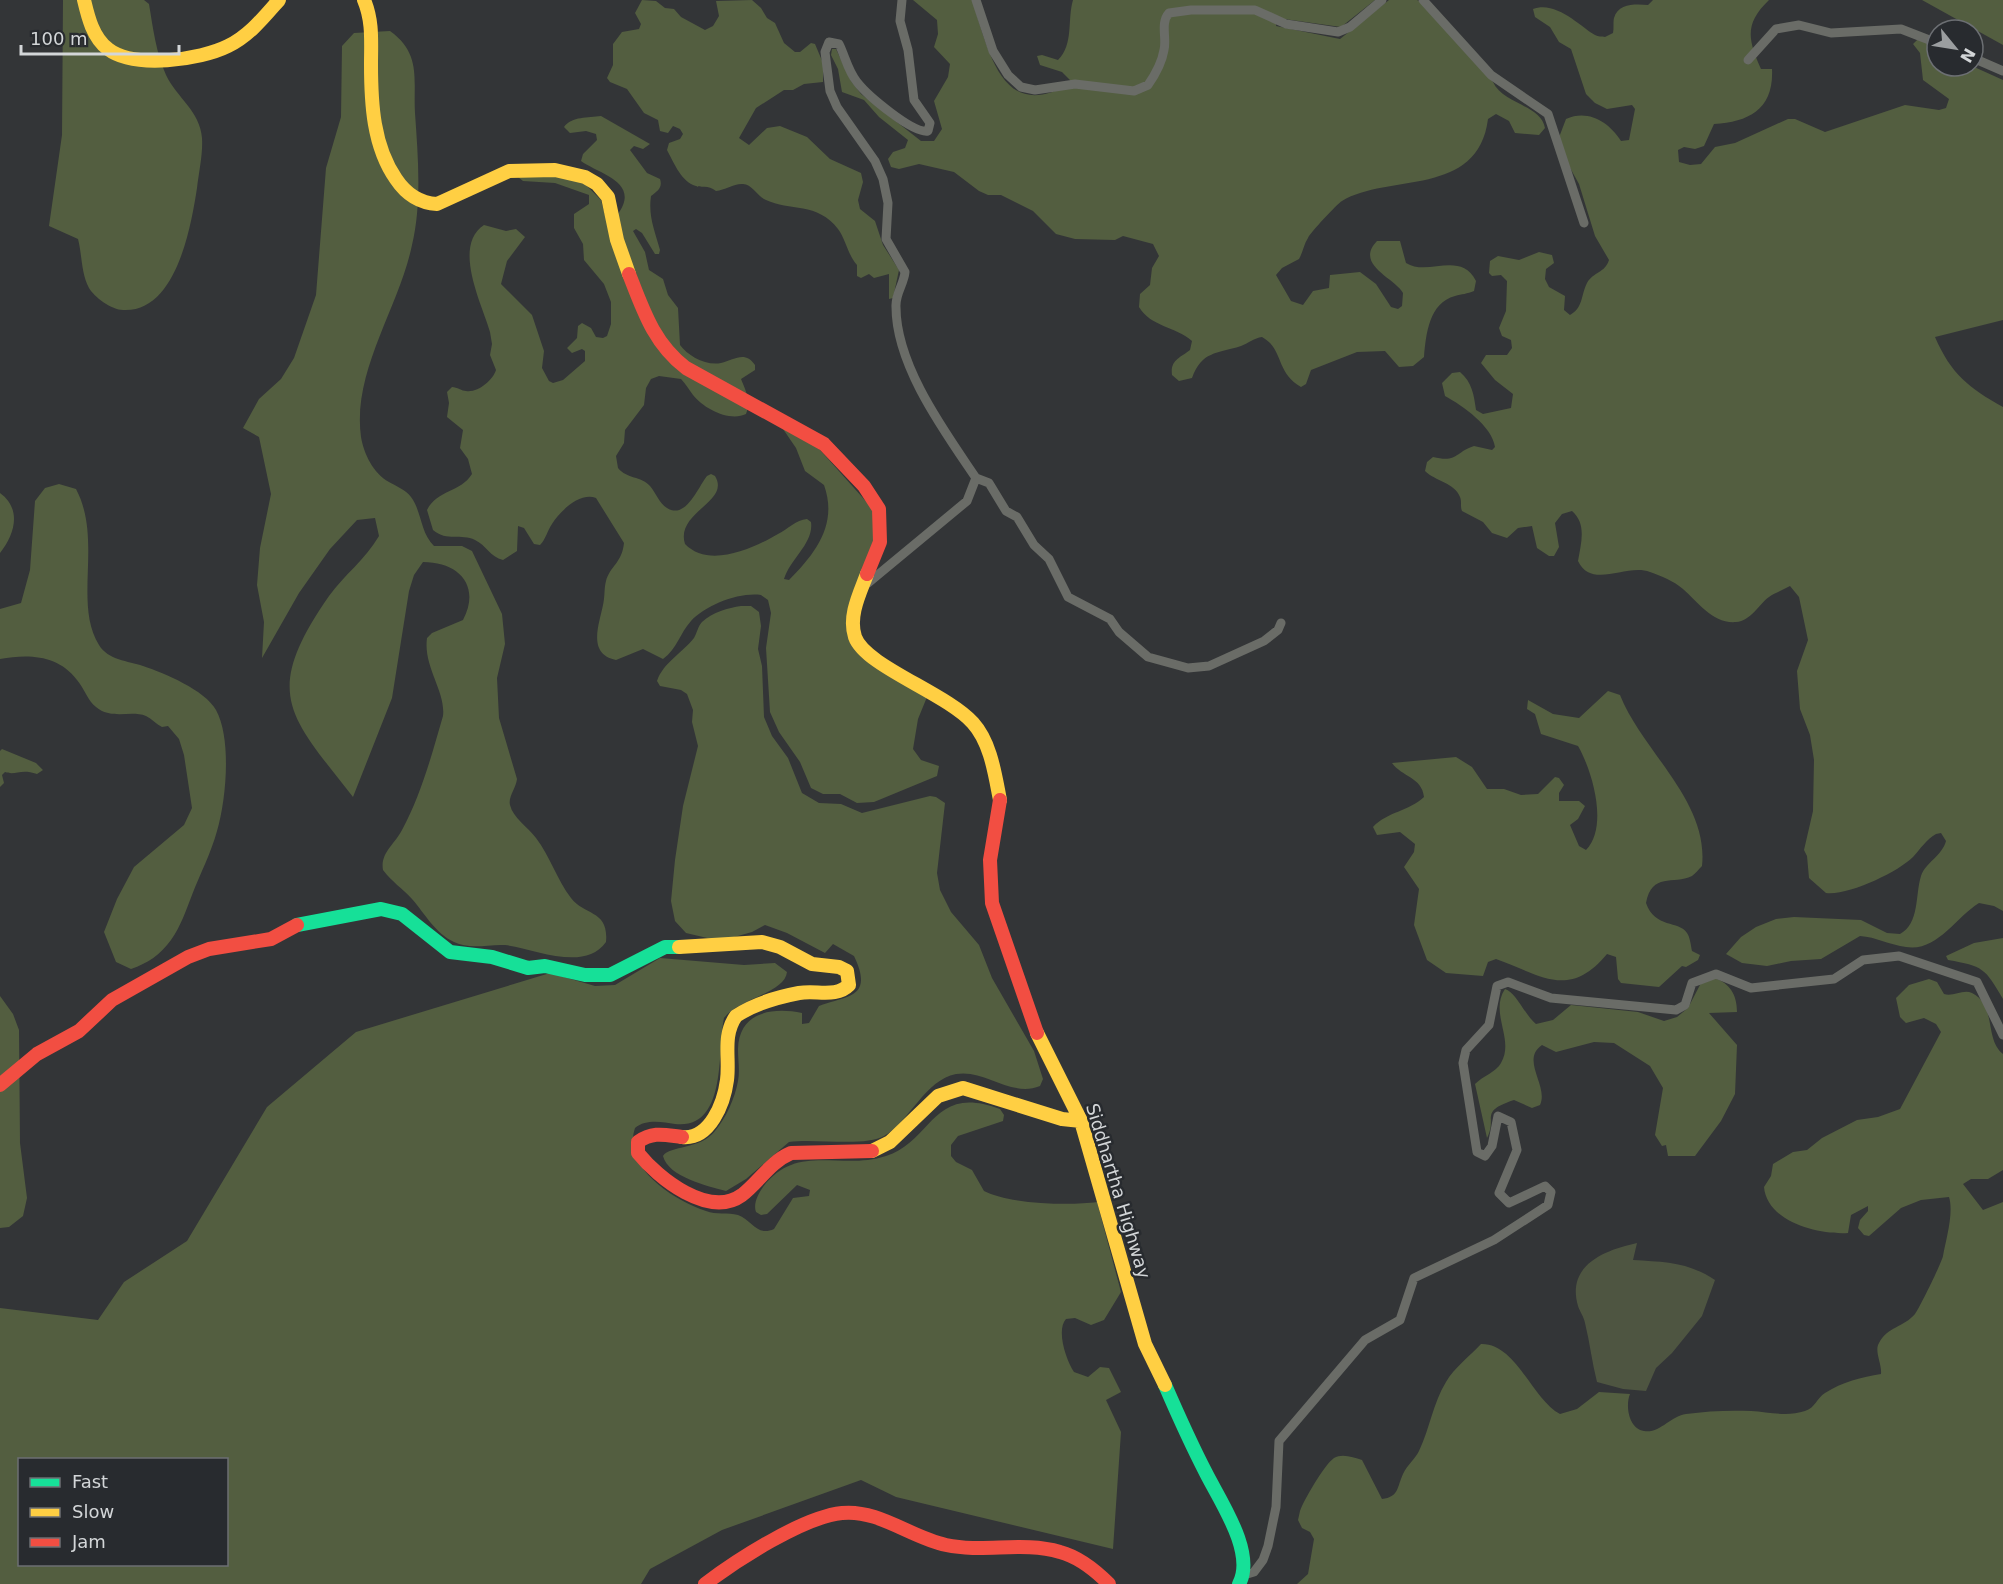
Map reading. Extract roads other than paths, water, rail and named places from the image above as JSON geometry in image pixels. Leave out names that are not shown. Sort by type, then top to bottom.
[{"type":"main road","points":[[84,0],[93,28],[104,45],[118,54],[145,59],[187,57],[222,49],[252,30],[279,0]]},
{"type":"main road","name":"Siddhartha Highway","points":[[364,0],[370,18],[375,118],[383,154],[398,183],[417,200],[436,204],[458,198],[495,175],[521,169],[574,173],[600,186],[609,199],[614,231],[662,347],[686,368],[816,438],[836,455],[864,486],[879,509],[880,542],[862,584],[854,627],[863,650],[876,662],[932,691],[961,711],[975,725],[991,758],[1001,805],[989,871],[992,903],[1040,1042],[1081,1121],[1145,1344],[1206,1473],[1231,1519],[1241,1547],[1241,1580]]},
{"type":"main road","points":[[0,1085],[37,1054],[79,1031],[111,1000],[189,957],[209,949],[271,939],[302,922],[327,921],[387,909],[402,914],[429,938],[450,952],[467,956],[492,957],[528,968],[545,966],[585,975],[610,975],[665,947],[713,947],[762,942],[780,947],[812,964],[839,967],[847,971],[849,985],[842,992],[805,993],[758,1006],[736,1016],[728,1034],[726,1088],[705,1128],[693,1137],[655,1132],[644,1136],[638,1142],[638,1153],[655,1172],[679,1188],[709,1200],[722,1203],[733,1200],[775,1161],[788,1154],[813,1151],[866,1152],[880,1148],[901,1134],[933,1100],[955,1089],[973,1089],[1062,1121],[1081,1121]]},
{"type":"main road","points":[[705,1584],[762,1547],[828,1516],[850,1513],[870,1516],[912,1535],[949,1546],[1042,1548],[1060,1552],[1090,1567],[1109,1584]]},
{"type":"street","points":[[902,0],[900,21],[909,50],[915,100],[930,123],[930,130],[924,132],[909,125],[865,91],[852,76],[839,44],[832,41],[825,47],[829,88],[837,107],[874,160],[883,179],[888,199],[885,238],[905,272],[897,292],[896,316],[913,375],[926,402],[976,478],[989,483],[1006,511],[1017,518],[1034,544],[1049,559],[1068,597],[1110,619],[1125,638],[1148,657],[1188,668],[1209,666],[1263,641],[1278,630],[1281,623]]},
{"type":"street","points":[[976,0],[993,51],[1008,75],[1021,87],[1041,90],[1069,83],[1134,91],[1148,85],[1158,66],[1165,50],[1165,20],[1169,13],[1191,10],[1255,10],[1286,24],[1338,32],[1350,27],[1382,0]]},
{"type":"street","points":[[1423,0],[1491,75],[1548,114],[1584,224]]},
{"type":"street","points":[[1748,60],[1776,29],[1799,25],[1831,33],[1901,29],[1925,38]]},
{"type":"street","points":[[1985,63],[2003,71]]},
{"type":"street","points":[[862,584],[868,583],[967,501],[976,478]]},
{"type":"street","points":[[1241,1580],[1254,1572],[1263,1560],[1268,1546],[1276,1507],[1279,1441],[1365,1340],[1400,1320],[1414,1278],[1494,1240],[1548,1205],[1551,1192],[1545,1186],[1509,1203],[1499,1193],[1517,1150],[1511,1122],[1498,1116],[1492,1146],[1485,1156],[1477,1152],[1463,1063],[1466,1050],[1489,1025],[1497,986],[1508,982],[1551,998],[1676,1010],[1685,1005],[1692,983],[1716,974],[1751,988],[1834,979],[1863,960],[1899,956],[1977,982],[2003,1035]]}]
